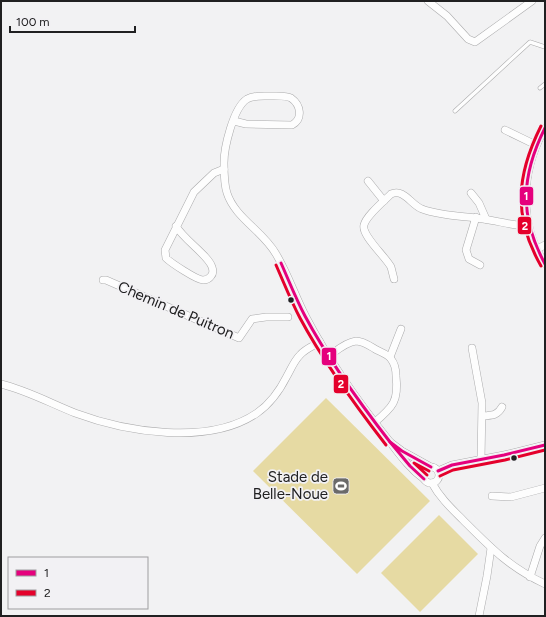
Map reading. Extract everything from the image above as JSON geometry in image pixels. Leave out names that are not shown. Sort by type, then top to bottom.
[{"type":"street","points":[[428,1],[447,16],[468,39],[475,42],[532,1]]},
{"type":"street","points":[[234,121],[246,124],[292,124],[298,120],[300,115],[297,103],[290,97],[257,96],[245,100],[234,121],[227,140],[224,157],[225,185],[231,202],[274,249],[305,316],[320,342],[374,423],[404,460],[424,479],[429,483],[432,483],[444,500],[491,548],[511,565],[530,577],[545,584]]},
{"type":"street","points":[[545,128],[536,145],[531,160],[526,187],[526,213],[529,226],[537,249],[545,264]]},
{"type":"street","points":[[505,130],[536,145]]},
{"type":"street","points":[[176,226],[183,236],[210,262],[213,271],[212,275],[208,279],[201,280],[175,265],[166,258],[165,250],[176,226],[194,192],[214,173],[224,169]]},
{"type":"street","points":[[368,181],[384,201]]},
{"type":"street","points":[[394,279],[388,263],[366,235],[363,228],[366,220],[391,194],[399,192],[420,208],[430,211],[486,219],[514,225],[529,226]]},
{"type":"street","points":[[471,193],[479,203],[486,219]]},
{"type":"street","points":[[476,218],[466,250],[469,259],[480,265]]},
{"type":"street","points":[[537,249],[545,245]]},
{"type":"street","name":"Chemin de Puitron","points":[[102,280],[106,280],[239,338],[252,319],[266,317],[288,317]]},
{"type":"street","points":[[390,357],[401,329]]},
{"type":"street","points":[[329,356],[356,341],[362,342],[390,357],[395,367],[397,389],[396,398],[386,413],[374,423]]},
{"type":"street","points":[[1,384],[81,415],[113,425],[168,433],[208,431],[242,422],[262,410],[282,385],[299,355],[320,342]]},
{"type":"street","points":[[472,348],[480,386],[483,416],[481,460]]},
{"type":"street","points":[[483,416],[497,414],[502,407]]},
{"type":"street","points":[[390,442],[402,451],[431,467],[434,467],[439,474],[437,480],[432,483]]},
{"type":"street","points":[[438,472],[452,465],[545,446]]},
{"type":"street","points":[[424,479],[423,476],[425,470],[431,467]]},
{"type":"street","points":[[492,496],[511,497],[545,488]]},
{"type":"street","points":[[530,577],[540,546],[545,538]]},
{"type":"street","points":[[479,616],[491,548]]},
{"type":"lane","points":[[455,111],[530,42],[545,47]]},
{"type":"lane","points":[[540,88],[545,84]]},
{"type":"shaded area","name":"Stade de Belle-Noue","points":[[326,398],[430,501],[357,574],[253,471]]},
{"type":"shaded area","points":[[439,515],[478,554],[420,612],[381,573]]},
{"type":"transit line","name":"2","points":[[541,126],[527,162],[521,196],[522,213],[526,230],[532,248],[541,266]]},
{"type":"transit line","name":"1","points":[[545,128],[531,163],[526,196],[527,213],[531,229],[545,264]]},
{"type":"transit line","name":"1","points":[[281,263],[314,333],[334,365],[390,442]]},
{"type":"transit line","name":"2","points":[[276,265],[309,335],[351,399],[386,445]]},
{"type":"transit line","name":"1","points":[[424,479],[410,466],[390,442],[402,451],[431,467]]},
{"type":"transit line","name":"1","points":[[438,471],[452,465],[545,445]]},
{"type":"transit line","name":"2","points":[[440,476],[453,470],[505,460],[545,450]]},
{"type":"transit line","name":"2","points":[[427,475],[414,463],[429,471]]},
{"type":"place","name":"Stade de Belle-Noue","points":[[341,486]]}]
